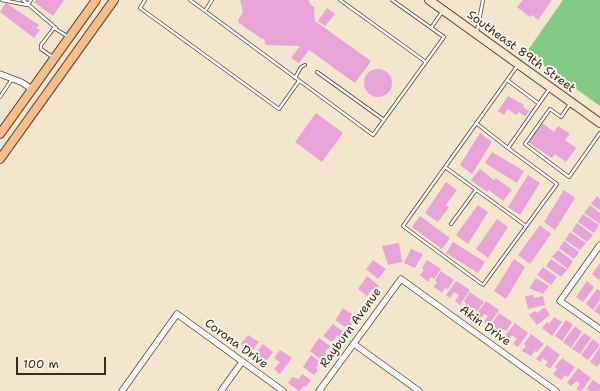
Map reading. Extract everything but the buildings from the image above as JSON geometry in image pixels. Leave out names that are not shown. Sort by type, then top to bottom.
[{"type":"main road","points":[[0,134],[96,0]]},
{"type":"main road","points":[[1,154],[114,0]]},
{"type":"main road","name":"Southeast 89th Street","points":[[429,0],[600,123]]},
{"type":"street","points":[[0,74],[32,89]]},
{"type":"street","points":[[600,245],[560,300],[600,329]]},
{"type":"street","name":"Rayburn Avenue","points":[[319,391],[401,278]]},
{"type":"street","name":"Akin Drive","points":[[401,278],[556,391]]},
{"type":"street","name":"Corona Drive","points":[[122,391],[177,314],[283,391]]},
{"type":"street","points":[[354,344],[419,391]]},
{"type":"street","points":[[221,391],[242,362]]},
{"type":"lane","points":[[2,0],[28,5]]},
{"type":"lane","points":[[23,0],[69,38]]},
{"type":"lane","points":[[28,5],[31,0]]},
{"type":"lane","points":[[145,0],[140,8],[279,109],[299,81]]},
{"type":"lane","points":[[190,0],[373,135],[444,37],[392,0]]},
{"type":"lane","points":[[205,11],[212,0]]},
{"type":"lane","points":[[340,0],[426,62]]},
{"type":"lane","points":[[476,34],[483,0]]},
{"type":"lane","points":[[431,28],[443,10]]},
{"type":"lane","points":[[54,59],[40,47],[52,29],[56,28]]},
{"type":"lane","points":[[476,124],[557,184],[483,285],[403,226],[518,64]]},
{"type":"lane","points":[[295,78],[301,67],[305,65]]},
{"type":"lane","points":[[317,72],[384,120]]},
{"type":"lane","points":[[0,97],[13,79]]},
{"type":"lane","points":[[507,80],[538,103]]},
{"type":"lane","points":[[508,148],[537,108],[538,103],[550,87]]},
{"type":"lane","points":[[571,103],[561,117],[550,109],[524,144],[569,177],[600,134]]},
{"type":"lane","points":[[445,168],[526,226]]},
{"type":"lane","points":[[452,224],[476,190]]},
{"type":"green space","points":[[563,0],[600,0],[600,106],[526,53]]}]
